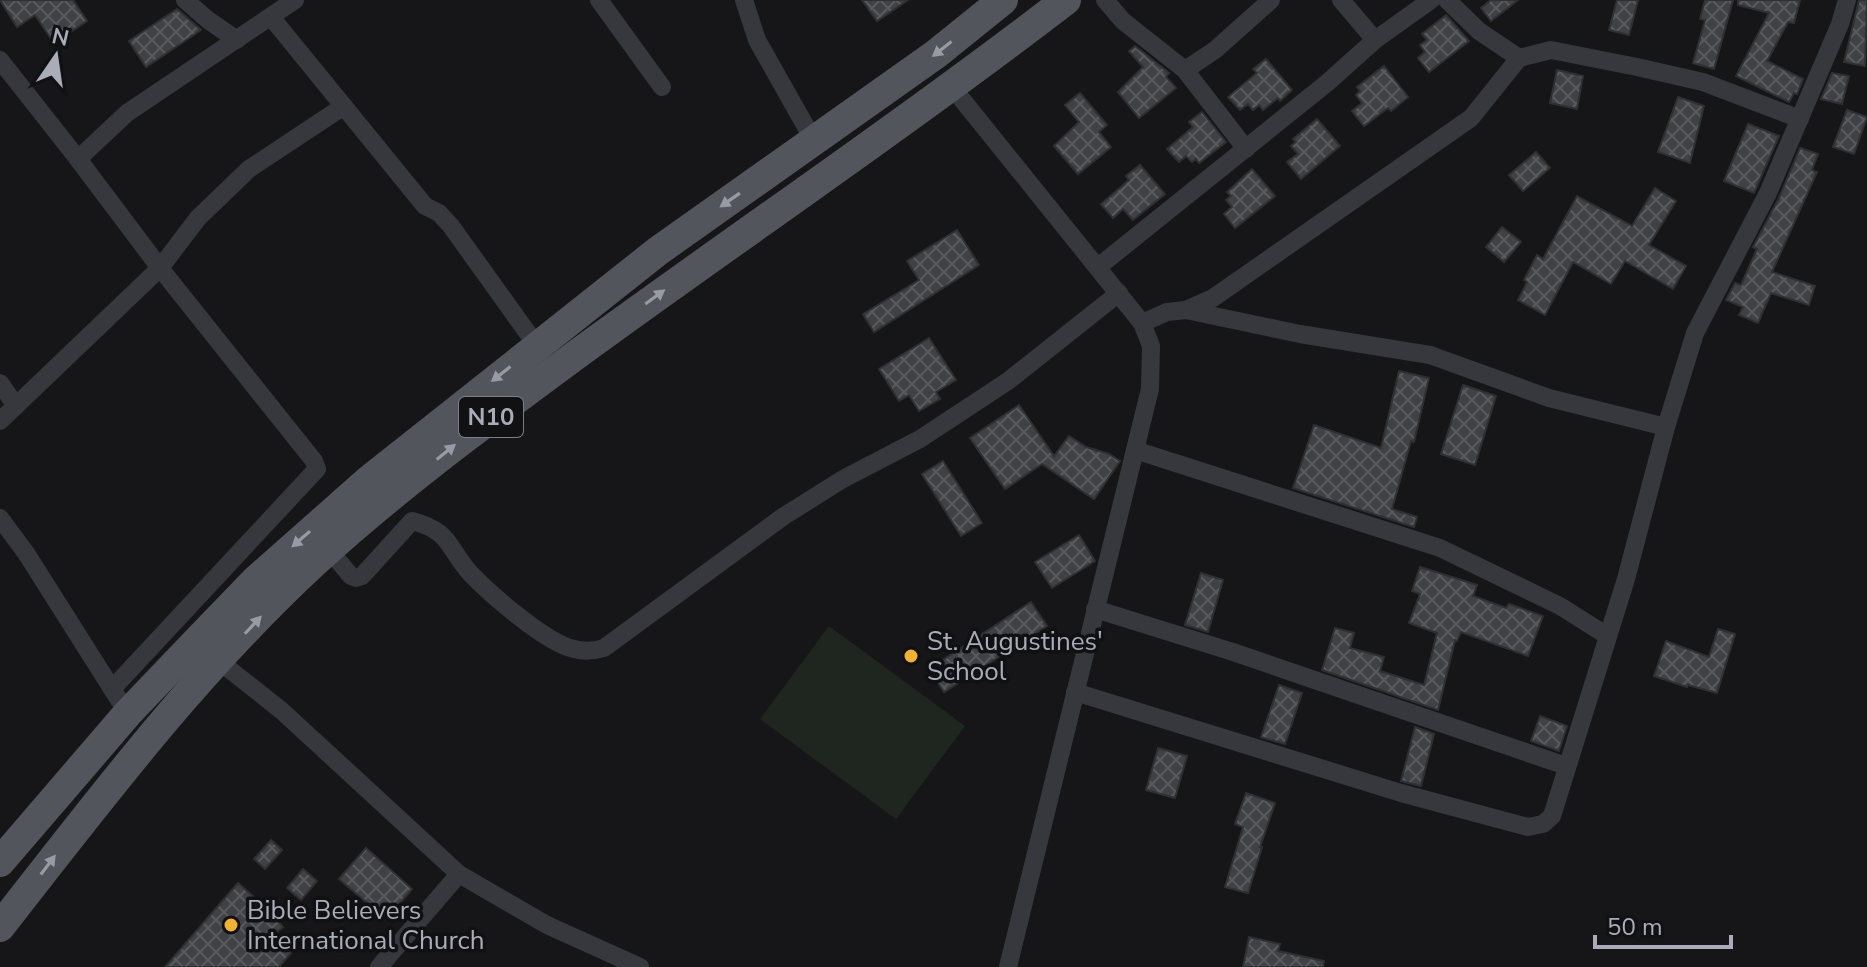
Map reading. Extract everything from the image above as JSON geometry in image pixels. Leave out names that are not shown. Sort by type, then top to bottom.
[{"type":"main road","name":"N10","points":[[0,862],[120,701],[380,470],[658,251],[936,54],[1003,0]]},
{"type":"main road","name":"N10","points":[[0,927],[155,729],[280,596],[329,550],[472,431],[691,271],[952,87],[1066,0]]},
{"type":"street","points":[[185,0],[237,40]]},
{"type":"street","points":[[78,159],[127,113],[295,0]]},
{"type":"street","points":[[599,0],[662,87]]},
{"type":"street","points":[[744,0],[757,40],[814,141]]},
{"type":"street","points":[[1105,0],[1123,21],[1185,70],[1246,149]]},
{"type":"street","points":[[1185,70],[1215,50],[1271,0]]},
{"type":"street","points":[[1341,0],[1375,40]]},
{"type":"street","points":[[1098,267],[1246,149],[1375,40],[1431,0]]},
{"type":"street","points":[[1447,0],[1479,31],[1519,58]]},
{"type":"street","points":[[1075,692],[1401,793],[1528,827],[1543,824],[1552,816],[1606,635],[1626,579],[1666,427],[1695,333],[1768,193],[1847,0]]},
{"type":"street","points":[[271,17],[425,206],[439,213],[451,226],[537,346]]},
{"type":"street","points":[[1186,310],[1213,298],[1471,118],[1519,58],[1551,50],[1637,67],[1703,82],[1800,119]]},
{"type":"street","points":[[0,60],[314,461],[317,469],[120,701],[26,553],[0,518]]},
{"type":"street","points":[[952,87],[1119,293],[1142,323],[1151,346],[1150,389],[1008,967]]},
{"type":"street","points":[[0,421],[160,268],[198,218],[249,169],[344,106]]},
{"type":"street","points":[[329,550],[356,578],[362,576],[412,521],[428,525],[445,537],[467,569],[489,593],[543,633],[571,649],[589,652],[604,648],[784,516],[843,479],[920,439],[1008,381],[1119,293]]},
{"type":"street","points":[[1142,323],[1167,312],[1186,310],[1300,334],[1430,355],[1549,398],[1666,427]]},
{"type":"street","points":[[0,383],[16,406]]},
{"type":"street","points":[[1135,450],[1440,548],[1547,599],[1606,635]]},
{"type":"street","points":[[1095,609],[1233,652],[1566,766]]},
{"type":"street","points":[[219,661],[282,711],[459,874],[547,925],[640,967]]},
{"type":"street","points":[[379,967],[459,874]]},
{"type":"shaded area","points":[[829,626],[965,726],[896,819],[760,719]]},
{"type":"building","points":[[0,0],[73,0],[87,21],[54,43],[35,15],[17,27]]},
{"type":"building","points":[[862,0],[908,0],[877,21]]},
{"type":"building","points":[[1491,0],[1518,0],[1491,21],[1481,8]]},
{"type":"building","points":[[1617,0],[1638,0],[1629,35],[1609,30]]},
{"type":"building","points":[[1705,0],[1733,0],[1714,69],[1693,63],[1705,20],[1700,19]]},
{"type":"building","points":[[1738,0],[1800,0],[1794,23],[1788,22],[1767,61],[1803,79],[1797,94],[1794,93],[1789,102],[1736,76],[1769,13],[1738,5]]},
{"type":"building","points":[[1859,0],[1867,0],[1865,66],[1844,62]]},
{"type":"building","points":[[177,9],[201,30],[146,67],[129,41]]},
{"type":"building","points":[[1446,15],[1469,41],[1429,72],[1418,58],[1425,52],[1420,45],[1427,40],[1422,34]]},
{"type":"building","points":[[1135,46],[1169,73],[1166,77],[1176,88],[1139,118],[1118,92],[1143,67],[1129,51]]},
{"type":"building","points":[[1266,59],[1292,90],[1263,110],[1259,105],[1253,110],[1248,104],[1240,110],[1228,97],[1257,73],[1253,69]]},
{"type":"building","points":[[1384,66],[1408,97],[1364,126],[1352,111],[1362,103],[1356,95],[1360,91],[1357,87]]},
{"type":"building","points":[[1557,70],[1583,76],[1577,109],[1550,103]]},
{"type":"building","points":[[1832,73],[1849,76],[1842,104],[1821,99]]},
{"type":"building","points":[[1080,93],[1107,125],[1099,132],[1111,147],[1078,174],[1054,146],[1079,122],[1065,105]]},
{"type":"building","points":[[1678,97],[1704,106],[1690,163],[1658,152]]},
{"type":"building","points":[[1847,110],[1867,117],[1854,154],[1833,147]]},
{"type":"building","points":[[1202,112],[1226,142],[1199,163],[1196,159],[1192,162],[1186,156],[1179,162],[1167,149],[1193,127],[1189,122]]},
{"type":"building","points":[[1317,119],[1340,146],[1301,179],[1287,162],[1298,154],[1291,146],[1296,142],[1293,139]]},
{"type":"building","points":[[1748,124],[1779,136],[1754,193],[1724,181]]},
{"type":"building","points":[[1800,148],[1818,154],[1812,170],[1817,172],[1772,272],[1815,286],[1809,305],[1771,293],[1758,323],[1739,315],[1743,307],[1726,300],[1735,283],[1741,285],[1757,249],[1753,247],[1779,198]]},
{"type":"building","points":[[1536,152],[1550,168],[1523,191],[1509,175]]},
{"type":"building","points":[[1140,165],[1165,194],[1133,220],[1123,209],[1113,218],[1101,204],[1129,180],[1126,176]]},
{"type":"building","points":[[1252,169],[1275,196],[1235,228],[1224,214],[1232,207],[1226,200],[1231,196],[1227,192]]},
{"type":"building","points":[[1655,188],[1676,201],[1649,245],[1686,266],[1673,289],[1625,261],[1611,284],[1573,262],[1545,315],[1518,300],[1537,255],[1543,259],[1577,196],[1632,226]]},
{"type":"building","points":[[1502,227],[1521,242],[1504,262],[1486,247]]},
{"type":"building","points":[[957,230],[979,265],[874,332],[863,314],[919,280],[907,261]]},
{"type":"building","points":[[929,338],[956,380],[936,392],[940,399],[919,411],[909,395],[899,401],[879,369]]},
{"type":"building","points":[[1399,371],[1429,378],[1414,442],[1411,441],[1392,509],[1417,517],[1414,527],[1293,488],[1314,425],[1381,448]]},
{"type":"building","points":[[1463,385],[1496,396],[1475,465],[1441,454]]},
{"type":"building","points":[[1019,405],[1054,456],[1069,436],[1120,461],[1094,499],[1042,464],[1005,489],[970,438]]},
{"type":"building","points":[[943,461],[982,523],[961,536],[922,474]]},
{"type":"building","points":[[1079,535],[1095,561],[1052,588],[1035,562]]},
{"type":"building","points":[[1420,567],[1477,585],[1473,596],[1506,608],[1509,604],[1543,616],[1528,656],[1461,632],[1455,640],[1438,710],[1322,670],[1335,628],[1354,633],[1350,648],[1384,657],[1380,671],[1424,685],[1437,633],[1409,623],[1420,594],[1412,591]]},
{"type":"building","points":[[1201,573],[1223,580],[1208,632],[1185,625]]},
{"type":"building","points":[[1031,602],[1047,626],[944,692],[929,669]]},
{"type":"building","points":[[1718,629],[1735,634],[1717,693],[1654,676],[1666,641],[1709,657]]},
{"type":"building","points":[[1279,685],[1302,693],[1285,744],[1261,737]]},
{"type":"building","points":[[1540,716],[1567,726],[1559,751],[1531,741]]},
{"type":"building","points":[[1415,727],[1434,734],[1421,786],[1401,781]]},
{"type":"building","points":[[1158,748],[1187,756],[1175,798],[1146,790]]},
{"type":"building","points":[[1246,793],[1275,803],[1248,893],[1225,887],[1243,827],[1235,824]]},
{"type":"building","points":[[271,840],[282,850],[265,869],[254,859]]},
{"type":"building","points":[[366,848],[412,889],[395,909],[388,903],[379,913],[339,879]]},
{"type":"building","points":[[303,869],[317,881],[301,900],[287,888]]},
{"type":"building","name":"Bible Believers International Church","points":[[238,883],[283,927],[272,936],[291,953],[279,967],[165,967]]},
{"type":"building","points":[[1249,937],[1280,944],[1278,951],[1324,961],[1323,967],[1243,967]]},
{"type":"place","name":"St. Augustines' School","points":[[911,656]]},
{"type":"place","name":"Bible Believers International Church","points":[[231,925]]}]
